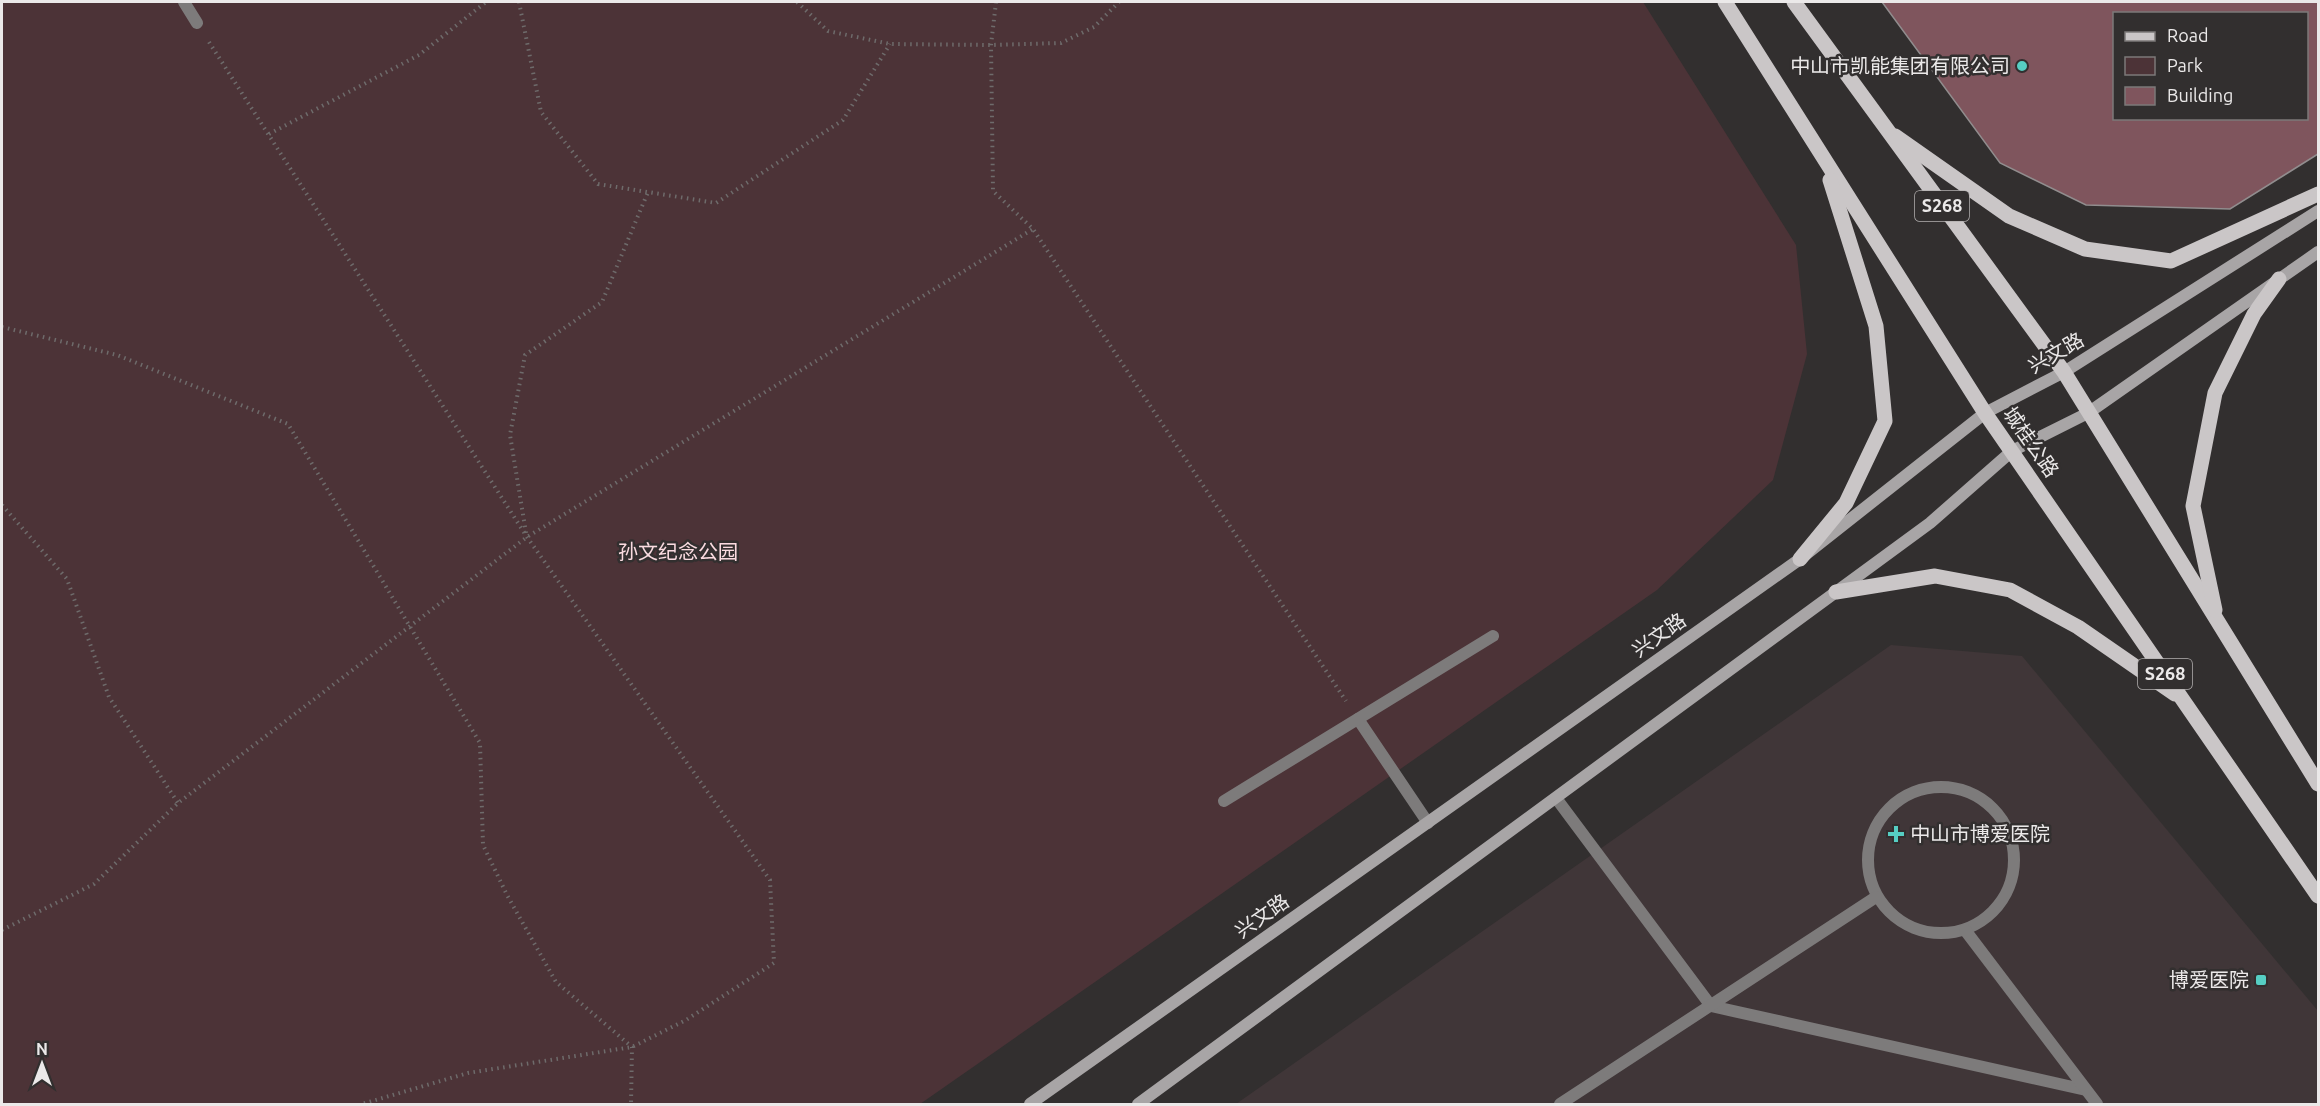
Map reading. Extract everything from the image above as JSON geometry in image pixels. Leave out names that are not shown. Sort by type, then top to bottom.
[{"type":"main road","name":"城桂公路","points":[[1725,2],[1985,413],[2319,896]]},
{"type":"main road","name":"S268","points":[[1794,2],[2064,372],[2319,784]]},
{"type":"main road","points":[[1884,128],[2008,216],[2085,249],[2171,261],[2319,194]]},
{"type":"main road","points":[[1800,560],[1846,503],[1885,421],[1876,326],[1824,160]]},
{"type":"main road","name":"兴文路","points":[[1030,1104],[1800,560],[1985,413],[2064,372],[2319,211]]},
{"type":"main road","points":[[1138,1104],[1930,524],[2012,452],[2088,412],[2319,252]]},
{"type":"main road","points":[[2218,622],[2193,506],[2215,393],[2254,314],[2279,279]]},
{"type":"main road","points":[[1836,592],[1935,576],[2010,590],[2078,627],[2184,701]]},
{"type":"street","points":[[184,2],[197,23]]},
{"type":"street","points":[[1224,801],[1493,636]]},
{"type":"street","points":[[1358,719],[1428,823]]},
{"type":"street","points":[[1931,787],[1954,788],[1976,796],[1995,810],[2007,829],[2014,851],[2013,874],[2004,898],[1988,917],[1965,930],[1940,934],[1915,929],[1893,916],[1876,897],[1868,873],[1868,848],[1875,825],[1889,807],[1909,794],[1931,787]]},
{"type":"street","points":[[1556,798],[1711,1006],[2086,1090]]},
{"type":"street","points":[[1560,1104],[1876,897]]},
{"type":"street","points":[[1965,930],[2097,1104]]},
{"type":"path","points":[[268,134],[418,55],[486,2]]},
{"type":"path","points":[[519,2],[541,112],[598,184],[717,203],[843,120],[890,44]]},
{"type":"path","points":[[797,2],[828,31],[890,44],[991,45],[1061,43],[1094,27],[1119,2]]},
{"type":"path","points":[[996,2],[991,45],[993,191],[1033,229],[1358,719]]},
{"type":"path","points":[[197,23],[527,537],[770,879],[774,963],[686,1020],[632,1047],[468,1073],[362,1104]]},
{"type":"path","points":[[527,537],[510,435],[525,355],[602,302],[648,192]]},
{"type":"path","points":[[2,930],[94,884],[178,803],[527,537],[1033,229]]},
{"type":"path","points":[[2,327],[117,355],[288,424],[480,743],[483,845],[507,895],[556,982],[632,1047]]},
{"type":"path","points":[[2,505],[67,579],[109,697],[178,803]]},
{"type":"path","points":[[631,1104],[632,1047]]},
{"type":"shaded area","name":"中山市博爱医院","points":[[1891,645],[2022,656],[2318,1011],[2318,1104],[1236,1104]]},
{"type":"green space","name":"孙文纪念公园","points":[[2,2],[1643,2],[1796,245],[1807,354],[1773,480],[1657,590],[920,1104],[2,1104]]},
{"type":"building","name":"中山市凯能集团有限公司","points":[[1882,2],[2318,2],[2318,154],[2230,209],[2086,205],[2000,163]]},
{"type":"place","name":"中山市凯能集团有限公司","points":[[2022,66]]},
{"type":"place","name":"中山市博爱医院","points":[[1896,834]]},
{"type":"place","name":"博爱医院","points":[[2261,980]]}]
